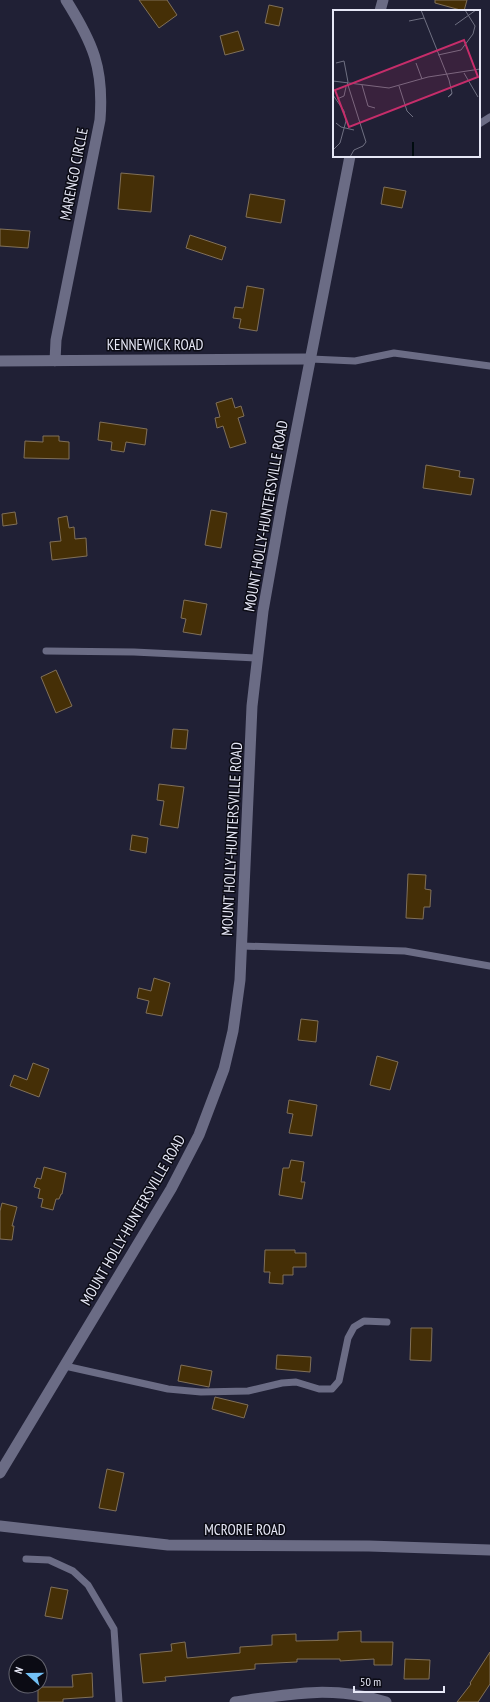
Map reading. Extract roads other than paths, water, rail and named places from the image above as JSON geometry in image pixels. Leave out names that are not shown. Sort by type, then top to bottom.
[{"type":"main road","name":"MARENGO CIRCLE","points":[[55,361],[56,340],[100,120],[102,100],[101,80],[96,58],[89,40],[66,0]]},
{"type":"main road","points":[[380,10],[383,0]]},
{"type":"main road","name":"MOUNT HOLLY-HUNTERSVILLE ROAD","points":[[0,1473],[171,1189],[208,1114],[224,1069],[233,1031],[242,946],[252,706],[268,578],[310,359],[352,157]]},
{"type":"main road","name":"KENNEWICK ROAD","points":[[0,361],[310,359]]},
{"type":"main road","name":"MCRORIE ROAD","points":[[0,1526],[168,1544],[369,1546],[490,1550]]},
{"type":"main road","points":[[235,1702],[289,1694],[337,1692],[386,1702]]},
{"type":"lane","points":[[480,123],[490,117]]},
{"type":"lane","points":[[310,359],[355,361],[394,353],[490,366]]},
{"type":"lane","points":[[46,650],[134,652],[258,658]]},
{"type":"lane","points":[[242,946],[405,950],[490,966]]},
{"type":"lane","points":[[65,1366],[168,1389],[201,1392],[248,1391],[282,1383],[296,1382],[319,1389],[332,1389],[339,1381],[348,1338],[354,1327],[364,1321],[387,1322]]},
{"type":"lane","points":[[26,1559],[49,1560],[72,1571],[88,1585],[114,1629],[119,1702]]}]
